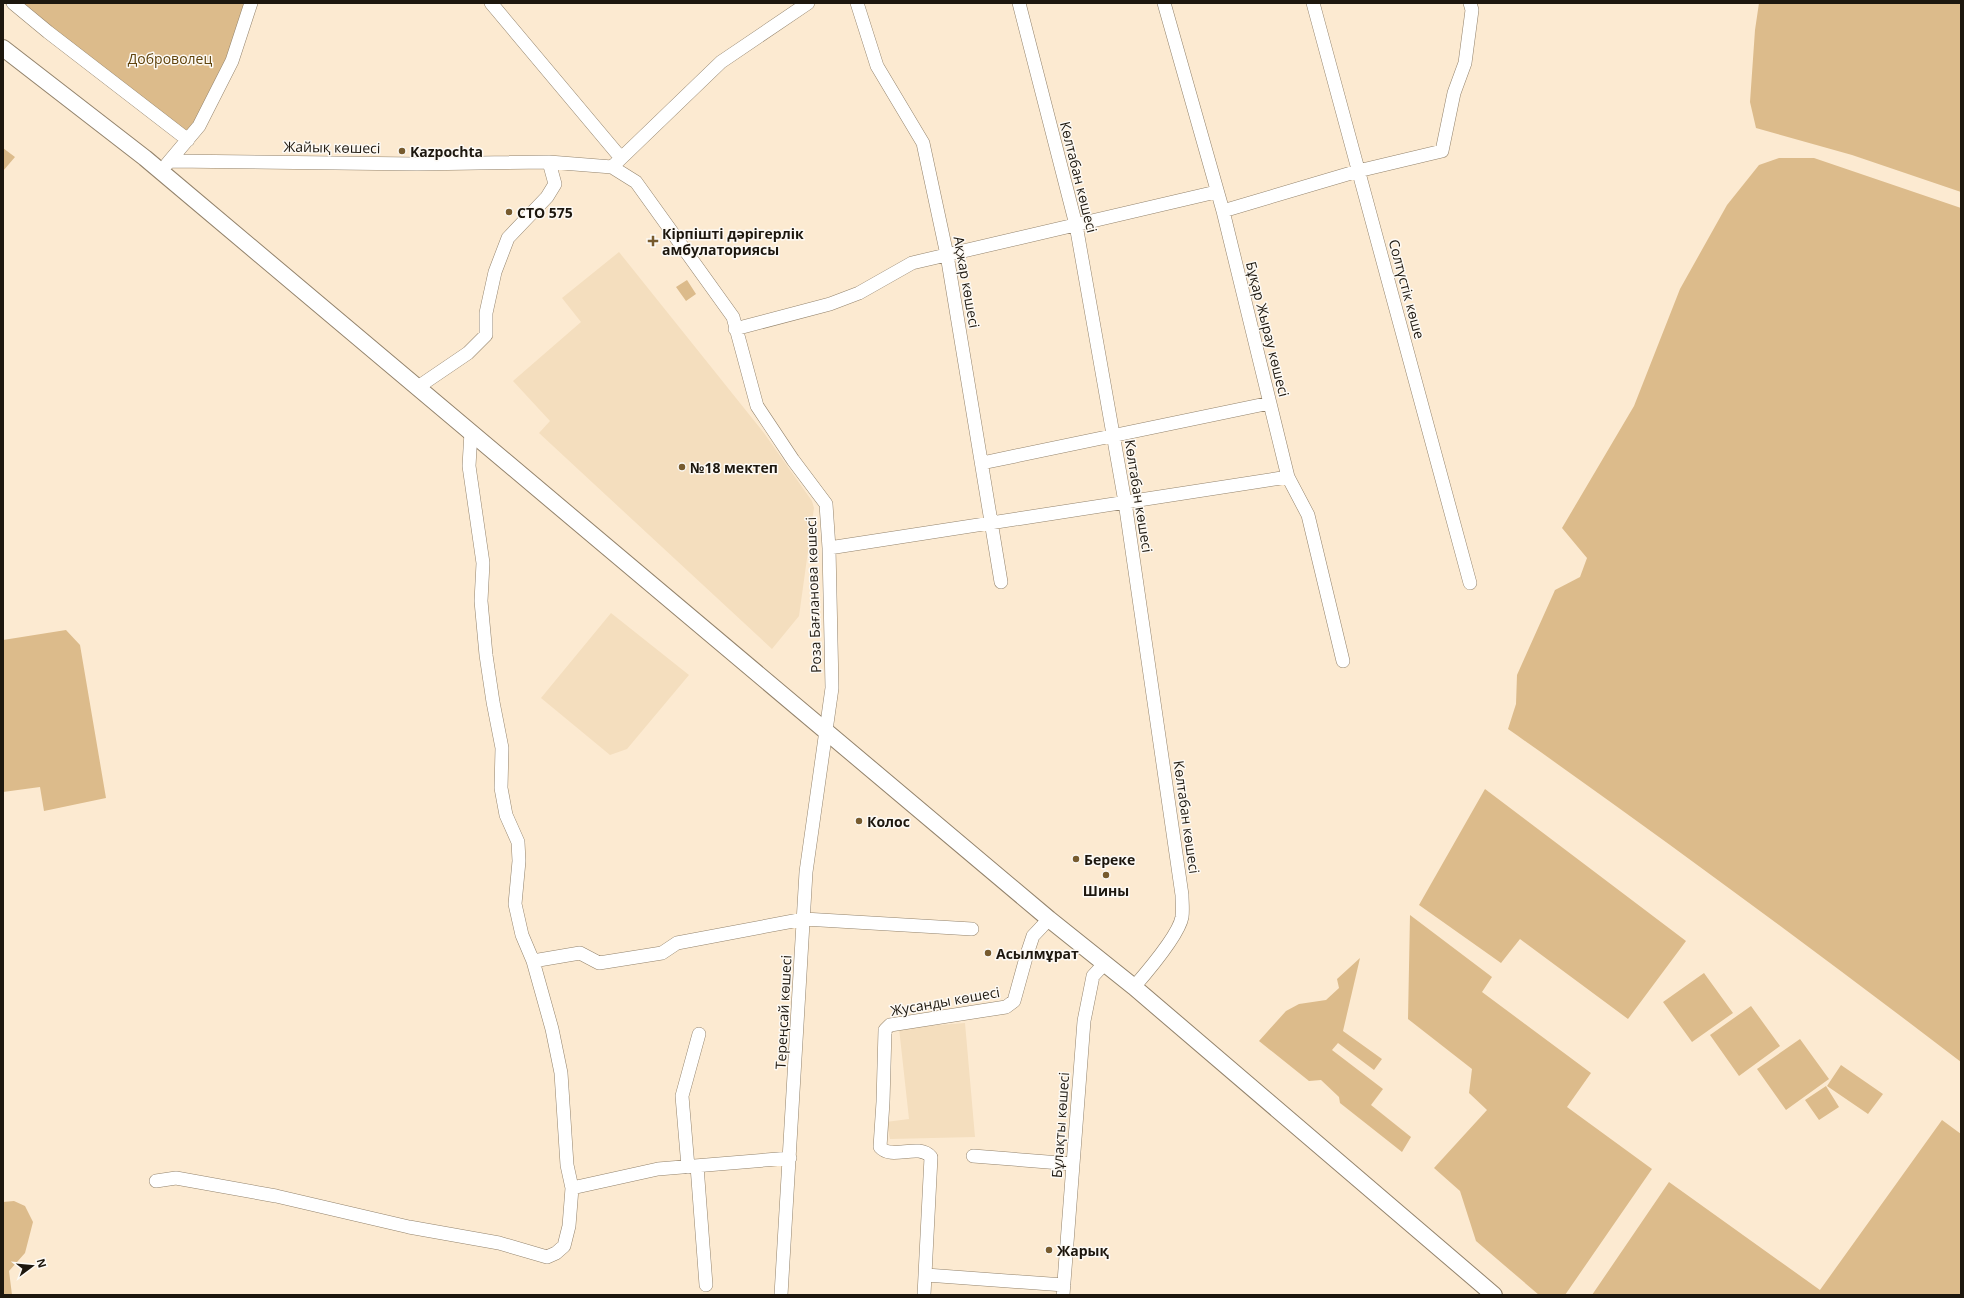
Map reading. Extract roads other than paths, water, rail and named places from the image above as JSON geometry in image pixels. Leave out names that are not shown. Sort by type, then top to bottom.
[{"type":"main road","points":[[3,48],[165,166],[418,387],[827,732],[1049,918],[1134,987],[1494,1295]]},
{"type":"street","points":[[13,3],[48,32],[188,140]]},
{"type":"street","points":[[165,166],[199,126],[232,61],[251,3]]},
{"type":"street","points":[[490,3],[616,162],[721,62],[808,3]]},
{"type":"street","name":"Ақжар көшесі","points":[[857,3],[877,66],[923,143],[946,255],[1001,582]]},
{"type":"street","name":"Көлтабан көшесі","points":[[1019,3],[1076,225],[1125,502],[1182,894],[1182,918],[1177,929],[1151,968],[1134,987]]},
{"type":"street","name":"Бұқар Жырау көшесі","points":[[1164,3],[1216,192],[1223,211],[1288,477],[1308,515],[1343,660]]},
{"type":"street","name":"Солтүстік көше","points":[[1313,3],[1470,583]]},
{"type":"street","points":[[1223,211],[1358,171],[1442,151],[1454,93],[1465,63],[1472,10],[1470,3]]},
{"type":"street","points":[[418,387],[468,353],[486,335],[486,313],[494,279],[508,238],[547,197],[555,184],[549,162]]},
{"type":"street","name":"Жайық көшесі","points":[[165,166],[616,162]]},
{"type":"street","name":"Роза Бағланова көшесі","points":[[616,162],[636,182],[733,316],[735,329],[757,406],[793,460],[826,504],[829,548],[832,688],[827,732]]},
{"type":"street","points":[[735,329],[830,304],[859,292],[912,264],[1216,192]]},
{"type":"street","points":[[982,463],[1270,402]]},
{"type":"street","points":[[156,1181],[176,1178],[276,1196],[409,1228],[499,1243],[546,1257],[556,1253],[564,1246],[569,1226],[572,1188],[567,1165],[561,1073],[552,1029],[533,960],[522,935],[515,904],[519,861],[518,842],[506,815],[501,788],[502,748],[486,656],[481,601],[483,563],[469,466],[471,432]]},
{"type":"street","points":[[829,548],[1288,477]]},
{"type":"street","name":"Тереңсай көшесі","points":[[781,1295],[806,872],[827,732]]},
{"type":"street","name":"Жусанды көшесі","points":[[926,1276],[931,1157],[927,1153],[921,1151],[888,1152],[880,1147],[886,1030],[888,1027],[1006,1007],[1014,1001],[1026,954],[1033,936],[1049,918]]},
{"type":"street","points":[[533,960],[580,953],[599,963],[664,952],[677,943],[804,919],[972,929]]},
{"type":"street","name":"Бұлақты көшесі","points":[[1063,1290],[1084,1021],[1093,976],[1105,963]]},
{"type":"street","points":[[698,1034],[682,1096],[706,1285]]},
{"type":"street","points":[[973,1156],[1073,1164]]},
{"type":"street","points":[[572,1188],[658,1169],[790,1158]]},
{"type":"street","points":[[924,1295],[926,1276],[1063,1290]]},
{"type":"place","name":"Kazpochta","points":[[402,151]]},
{"type":"place","name":"СТО 575","points":[[509,212]]},
{"type":"place","name":"Кірпішті дәрігерлік амбулаториясы","points":[[653,241]]},
{"type":"place","name":"№18 мектеп","points":[[682,467]]},
{"type":"place","name":"Колос","points":[[859,821]]},
{"type":"place","name":"Береке","points":[[1076,859]]},
{"type":"place","name":"Шины","points":[[1106,875]]},
{"type":"place","name":"Асылмұрат","points":[[988,953]]},
{"type":"place","name":"Жарық","points":[[1049,1250]]},
{"type":"park label","name":"Доброволец","points":[[170,58]]}]
